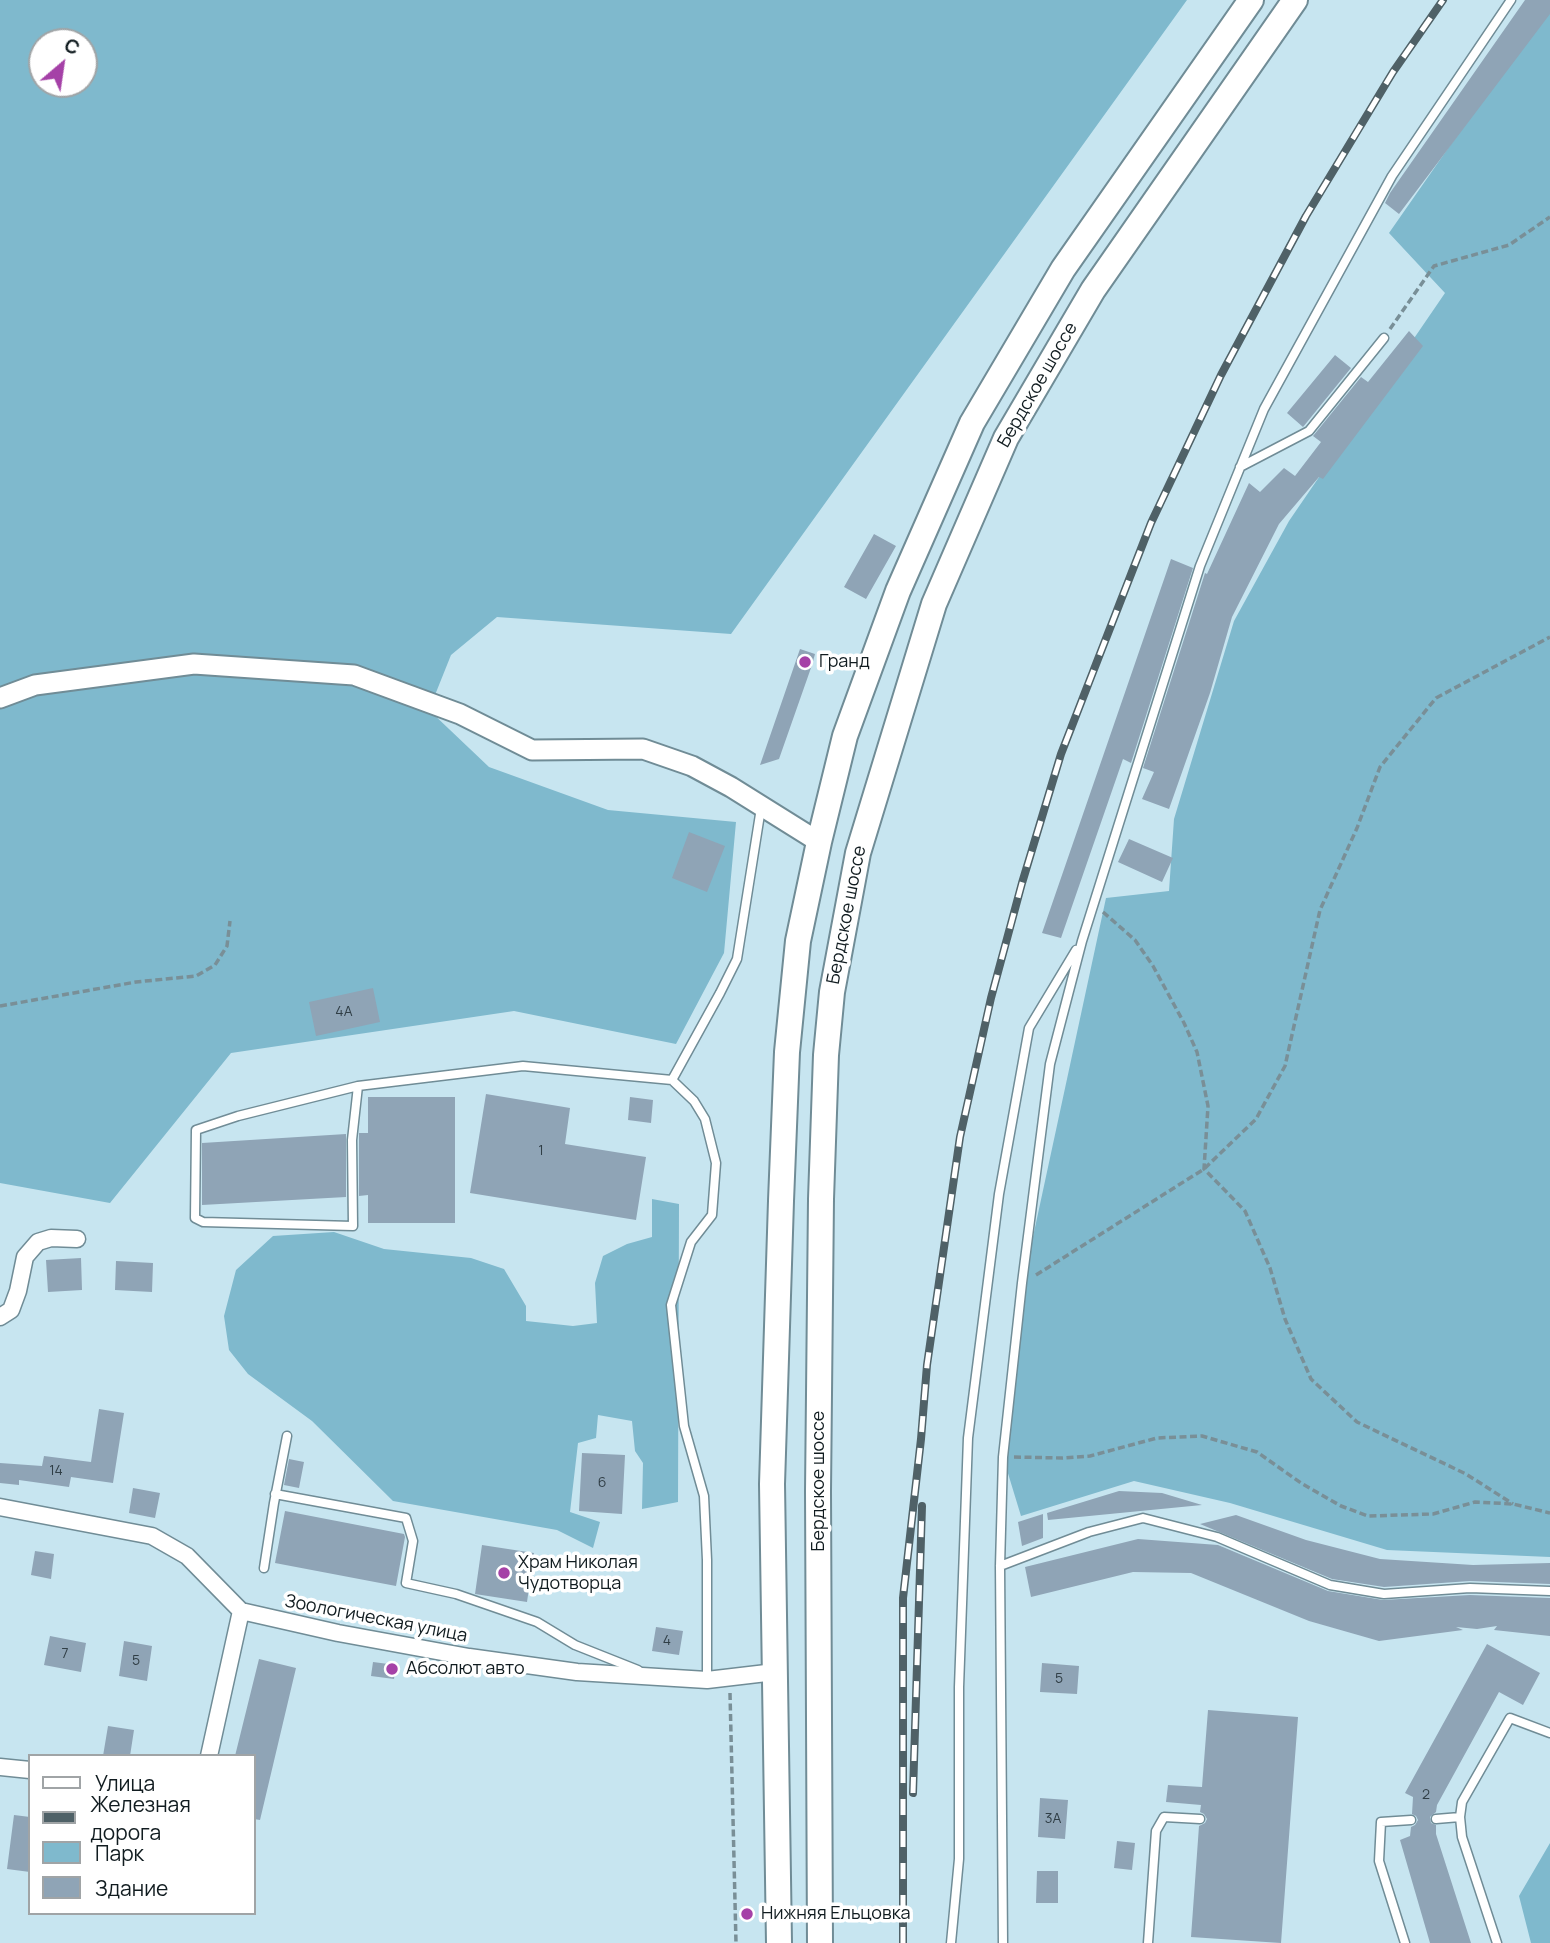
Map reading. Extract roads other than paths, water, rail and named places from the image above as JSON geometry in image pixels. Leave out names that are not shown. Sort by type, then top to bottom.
[{"type":"highway","name":"Бердское шоссе","points":[[779,1943],[772,1484],[781,1201],[787,1052],[798,941],[819,842],[845,736],[898,591],[972,423],[1063,269],[1251,0]]},
{"type":"highway","name":"Бердское шоссе","points":[[820,1943],[818,1491],[821,1199],[826,1055],[832,992],[856,866],[934,604],[1006,438],[1093,290],[1295,0]]},
{"type":"highway","points":[[1236,21],[1264,44]]},
{"type":"highway","points":[[781,1201],[821,1199]]},
{"type":"street","points":[[0,698],[35,685],[194,664],[355,675],[460,714],[532,750],[643,749],[692,766],[819,842]]},
{"type":"street","points":[[0,1317],[11,1310],[25,1257],[38,1242],[51,1238],[77,1239]]},
{"type":"street","points":[[0,1507],[152,1536],[187,1556],[242,1611],[209,1754]]},
{"type":"street","name":"Зоологическая улица","points":[[242,1611],[338,1633],[469,1657],[577,1672],[707,1680],[775,1672]]},
{"type":"street","points":[[0,1767],[28,1770]]},
{"type":"lane","points":[[1003,1943],[1000,1566],[1003,1457],[1022,1283],[1051,1064],[1082,941],[1200,566],[1264,409],[1392,176],[1511,0]]},
{"type":"lane","points":[[1240,467],[1309,431],[1384,338]]},
{"type":"lane","points":[[672,1080],[737,959],[761,808]]},
{"type":"lane","points":[[951,1943],[959,1859],[959,1687],[968,1438],[999,1194],[1029,1028],[1082,941]]},
{"type":"lane","points":[[359,1086],[352,1140],[353,1226],[203,1222],[195,1218],[197,1130],[251,1113],[359,1086],[523,1066],[672,1080],[694,1101],[705,1119],[716,1163],[712,1215],[691,1242],[671,1305],[684,1426],[704,1496],[707,1680]]},
{"type":"lane","points":[[264,1568],[287,1436]]},
{"type":"lane","points":[[275,1494],[406,1518],[413,1541],[406,1583],[456,1594],[537,1622],[575,1645],[656,1678]]},
{"type":"lane","points":[[1000,1566],[1089,1532],[1143,1518],[1217,1537],[1331,1585],[1384,1594],[1470,1588],[1550,1591]]},
{"type":"lane","points":[[1497,1943],[1462,1838],[1462,1802],[1510,1718],[1550,1732]]},
{"type":"lane","points":[[1148,1943],[1156,1831],[1164,1817],[1200,1819]]},
{"type":"lane","points":[[1436,1819],[1460,1817]]},
{"type":"lane","points":[[1405,1943],[1379,1861],[1380,1835],[1381,1822],[1411,1820]]},
{"type":"railway","points":[[903,1943],[903,1598],[927,1365],[960,1137],[991,998],[1022,883],[1061,754],[1151,523],[1221,375],[1306,216],[1393,72],[1443,0]]},
{"type":"railway","points":[[913,1793],[922,1506]]},
{"type":"place","name":"Гранд","points":[[805,662]]},
{"type":"place","name":"Храм Николая Чудотворца","points":[[504,1573]]},
{"type":"place","name":"Абсолют авто","points":[[392,1669]]},
{"type":"place","name":"Нижняя Ельцовка","points":[[747,1914]]}]
